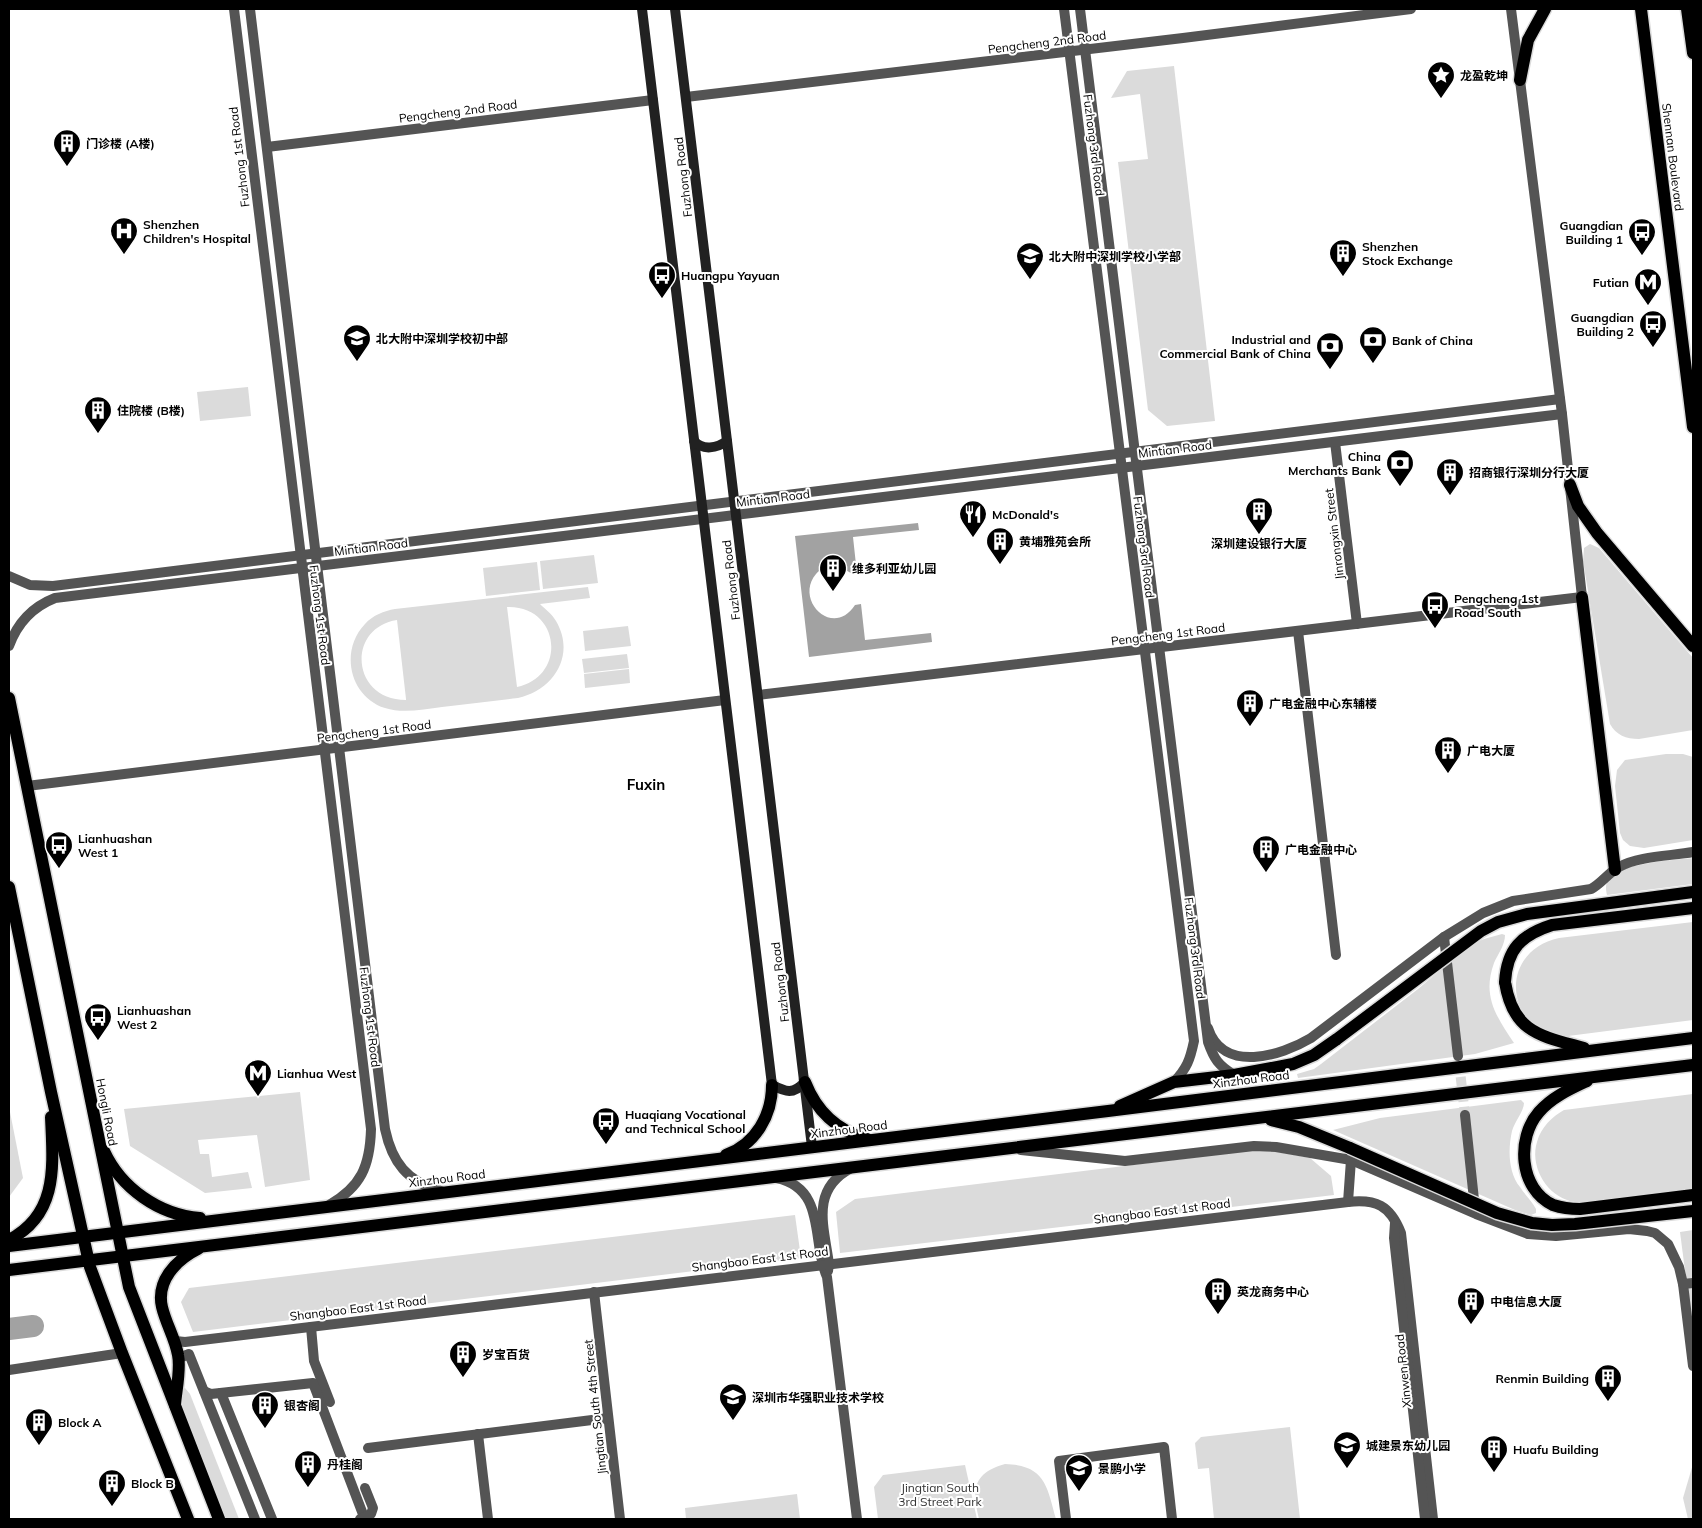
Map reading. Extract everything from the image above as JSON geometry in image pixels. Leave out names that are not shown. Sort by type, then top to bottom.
[{"type":"main road","name":"Fuzhong Road","points":[[642,9],[772,1085]]},
{"type":"main road","name":"Fuzhong Road","points":[[675,9],[812,1147]]},
{"type":"main road","points":[[1520,80],[1528,40],[1545,9]]},
{"type":"main road","name":"Shennan Boulevard","points":[[1641,9],[1693,427]]},
{"type":"main road","points":[[1687,9],[1693,53]]},
{"type":"main road","points":[[694,441],[700,446],[712,448],[727,441]]},
{"type":"main road","points":[[1570,485],[1578,506],[1597,533],[1693,646]]},
{"type":"main road","points":[[1582,597],[1615,870]]},
{"type":"main road","name":"Hongli Road","points":[[9,698],[121,1256],[135,1306],[219,1519]]},
{"type":"main road","points":[[9,887],[50,1092],[65,1150],[88,1260],[122,1353],[188,1519]]},
{"type":"main road","points":[[1108,1111],[1174,1082],[1234,1075],[1293,1064],[1314,1055],[1481,931],[1498,922],[1527,914],[1693,892]]},
{"type":"main road","points":[[1591,1050],[1546,1038],[1530,1030],[1519,1019],[1508,999],[1505,982],[1506,967],[1512,952],[1521,941],[1534,931],[1552,925],[1693,908]]},
{"type":"main road","name":"Xinzhou Road","points":[[9,1246],[1693,1038]]},
{"type":"main road","points":[[9,1270],[1693,1065]]},
{"type":"main road","points":[[1595,1077],[1561,1094],[1538,1112],[1528,1126],[1523,1157],[1532,1186],[1542,1198],[1554,1205],[1580,1209],[1693,1195]]},
{"type":"main road","points":[[716,1159],[732,1153],[757,1133],[769,1110],[772,1098],[772,1085],[786,1092],[797,1089],[805,1082],[811,1097],[829,1119],[855,1136],[872,1140]]},
{"type":"main road","points":[[9,1240],[18,1235],[33,1221],[44,1204],[50,1189],[53,1170],[50,1092]]},
{"type":"main road","points":[[1259,1117],[1299,1127],[1350,1154],[1497,1214],[1532,1223],[1552,1225],[1575,1224],[1693,1211]]},
{"type":"main road","points":[[98,1140],[107,1159],[119,1176],[142,1197],[159,1207],[177,1214],[217,1220]]},
{"type":"main road","points":[[175,1408],[184,1356],[175,1341],[162,1307],[161,1293],[165,1279],[173,1267],[184,1257],[212,1244]]},
{"type":"street","name":"Fuzhong 1st Road","points":[[234,9],[371,1129],[368,1159],[363,1172],[354,1186],[343,1197],[326,1207]]},
{"type":"street","name":"Fuzhong 1st Road","points":[[250,9],[387,1140],[398,1163],[407,1174],[417,1182],[444,1192]]},
{"type":"street","name":"Fuzhong 3rd Road","points":[[1064,9],[1194,1042],[1191,1057],[1185,1070],[1174,1082]]},
{"type":"street","name":"Fuzhong 3rd Road","points":[[1080,9],[1208,1042],[1213,1055],[1221,1067],[1234,1075]]},
{"type":"street","name":"Pengcheng 2nd Road","points":[[686,97],[1070,52],[1411,9]]},
{"type":"street","points":[[1511,9],[1562,414],[1582,597]]},
{"type":"street","name":"Pengcheng 2nd Road","points":[[267,147],[653,100]]},
{"type":"street","name":"Mintian Road","points":[[9,576],[30,584],[53,586],[1560,399]]},
{"type":"street","name":"Mintian Road","points":[[9,646],[17,629],[27,616],[42,604],[55,598],[1562,414]]},
{"type":"street","name":"Jinrongxin Street","points":[[1335,442],[1358,624]]},
{"type":"street","name":"Pengcheng 1st Road","points":[[758,695],[1582,597]]},
{"type":"street","points":[[1298,631],[1336,955]]},
{"type":"street","name":"Pengcheng 1st Road","points":[[26,786],[725,700]]},
{"type":"street","points":[[1206,1023],[1218,1046],[1233,1055],[1258,1056],[1289,1050],[1311,1038],[1444,937],[1493,908],[1525,899],[1591,889],[1599,885],[1620,866],[1639,860],[1693,852]]},
{"type":"street","points":[[1444,937],[1458,1056]]},
{"type":"street","points":[[1465,1115],[1476,1214]]},
{"type":"street","points":[[1005,1148],[1126,1161],[1254,1146],[1350,1154],[1476,1214],[1518,1231],[1537,1235],[1564,1236],[1629,1229],[1647,1230],[1662,1238],[1672,1251],[1688,1284],[1693,1366]]},
{"type":"street","points":[[1348,1202],[1350,1154]]},
{"type":"street","points":[[825,1264],[822,1216],[825,1194],[831,1183],[841,1173],[854,1167]]},
{"type":"street","points":[[771,1177],[786,1180],[796,1185],[805,1194],[815,1216],[827,1277],[857,1519]]},
{"type":"street","name":"Xinwen Road","points":[[1348,1202],[1365,1201],[1377,1203],[1386,1208],[1401,1232],[1433,1519]]},
{"type":"street","name":"Shangbao East 1st Road","points":[[175,1341],[185,1342],[1348,1202]]},
{"type":"street","name":"Xinwen Road","points":[[1395,1222],[1394,1238],[1425,1519]]},
{"type":"street","name":"Jingtian South 4th Street","points":[[594,1292],[620,1519]]},
{"type":"street","points":[[309,1327],[313,1383],[361,1518],[371,1514],[372,1508],[365,1488]]},
{"type":"street","points":[[309,1327],[314,1362],[330,1402]]},
{"type":"street","points":[[9,1370],[122,1353]]},
{"type":"street","points":[[184,1356],[204,1391],[255,1519]]},
{"type":"street","points":[[204,1391],[211,1394],[313,1383]]},
{"type":"street","points":[[221,1393],[272,1519]]},
{"type":"street","points":[[368,1448],[608,1418]]},
{"type":"street","points":[[478,1434],[488,1519]]},
{"type":"street","points":[[1066,1519],[1060,1461],[1164,1447],[1172,1519]]},
{"type":"green space","points":[[1174,66],[1215,421],[1167,426],[1148,410],[1118,162],[1148,159],[1140,94],[1111,98],[1127,71]]},
{"type":"green space","points":[[248,387],[251,416],[200,421],[197,392]]},
{"type":"green space","points":[[1590,544],[1599,548],[1693,658],[1693,730],[1634,739],[1618,734],[1612,728],[1583,561],[1584,548]]},
{"type":"green space","points":[[594,555],[598,583],[543,589],[540,561]]},
{"type":"green space","points":[[537,562],[540,590],[486,596],[483,568]]},
{"type":"green space","points":[[588,587],[590,598],[540,604],[556,621],[562,634],[564,646],[558,669],[551,679],[531,694],[518,698],[399,711],[385,708],[363,694],[356,684],[351,660],[352,647],[357,635],[365,624],[383,612],[395,609]],"holes":[[[507,607],[525,609],[538,617],[547,629],[551,642],[550,656],[544,670],[533,680],[517,687]],[[397,620],[406,699],[406,700],[388,697],[374,689],[366,677],[362,663],[363,649],[369,636],[380,626]]]},
{"type":"green space","points":[[628,626],[631,646],[585,651],[583,631]]},
{"type":"green space","points":[[627,654],[629,668],[584,673],[582,659]]},
{"type":"green space","points":[[629,669],[630,683],[585,688],[584,674]]},
{"type":"green space","points":[[1666,754],[1683,754],[1693,757],[1693,840],[1644,848],[1630,846],[1623,840],[1620,833],[1615,786],[1617,770],[1625,760]]},
{"type":"green space","points":[[1693,858],[1693,884],[1607,895],[1606,886],[1608,880],[1614,874],[1623,870],[1647,863]]},
{"type":"green space","points":[[1693,922],[1693,1020],[1556,1036],[1545,1033],[1531,1022],[1521,1009],[1517,995],[1516,980],[1521,966],[1529,954],[1542,944],[1559,938]]},
{"type":"green space","points":[[1502,934],[1505,935],[1504,942],[1494,963],[1491,975],[1490,996],[1497,1015],[1514,1043],[1475,1054],[1298,1078],[1297,1074],[1314,1069],[1321,1064],[1418,989],[1470,945]]},
{"type":"green space","points":[[300,1092],[310,1180],[265,1187],[257,1135],[198,1140],[200,1154],[209,1154],[212,1177],[248,1172],[252,1188],[205,1193],[130,1146],[124,1109]]},
{"type":"green space","points":[[1693,1094],[1693,1190],[1590,1203],[1575,1202],[1567,1200],[1552,1191],[1541,1176],[1537,1168],[1535,1150],[1537,1142],[1541,1132],[1548,1123],[1564,1110]]},
{"type":"green space","points":[[1521,1100],[1524,1106],[1512,1131],[1510,1160],[1516,1181],[1536,1209],[1536,1213],[1531,1215],[1515,1210],[1333,1130],[1380,1118]]},
{"type":"green space","points":[[9,1107],[23,1178],[9,1197]]},
{"type":"green space","points":[[1255,1150],[1310,1158],[1331,1176],[1334,1195],[840,1253],[836,1212],[855,1199]]},
{"type":"green space","points":[[795,1215],[801,1258],[193,1332],[181,1302],[189,1288]]},
{"type":"green space","points":[[1693,1230],[1693,1332],[1680,1232]]},
{"type":"green space","points":[[185,1388],[190,1394],[239,1519],[224,1519],[186,1425],[181,1394],[182,1389]]},
{"type":"green space","points":[[1290,1427],[1300,1519],[1214,1519],[1209,1468],[1198,1469],[1195,1443],[1201,1437]]},
{"type":"green space","points":[[1005,1464],[1029,1468],[1036,1473],[1046,1487],[1056,1519],[979,1519],[975,1500],[977,1484],[986,1472]]},
{"type":"green space","points":[[1693,1464],[1693,1519],[1688,1519],[1683,1498]]},
{"type":"green space","name":"Jingtian South 3rd Street Park","points":[[965,1465],[977,1519],[878,1519],[874,1487],[883,1475]]},
{"type":"green space","points":[[797,1494],[800,1519],[686,1519],[685,1508]]},
{"type":"shaded area","points":[[918,523],[919,530],[853,537],[857,574],[851,573],[837,565],[826,567],[816,574],[810,584],[810,595],[813,604],[819,612],[827,617],[837,618],[846,614],[855,605],[861,604],[865,640],[931,633],[932,642],[809,657],[795,536]]},
{"type":"waterway","points":[[9,1329],[33,1326]]},
{"type":"tunnel","points":[[1459,1062],[1465,1115]]},
{"type":"place","name":"龙盈乾坤","points":[[1441,99]]},
{"type":"place","name":"门诊楼 (A楼)","points":[[67,167]]},
{"type":"place","name":"Shenzhen Children's Hospital","points":[[124,255]]},
{"type":"place","name":"Guangdian Building 1","points":[[1642,256]]},
{"type":"place","name":"Shenzhen Stock Exchange","points":[[1343,277]]},
{"type":"place","name":"北大附中深圳学校小学部","points":[[1030,280]]},
{"type":"place","name":"Huangpu Yayuan","points":[[662,299]]},
{"type":"place","name":"Futian","points":[[1648,306]]},
{"type":"place","name":"Guangdian Building 2","points":[[1653,348]]},
{"type":"place","name":"北大附中深圳学校初中部","points":[[357,362]]},
{"type":"place","name":"Bank of China","points":[[1373,364]]},
{"type":"place","name":"Industrial and Commercial Bank of China","points":[[1330,370]]},
{"type":"place","name":"住院楼 (B楼)","points":[[98,434]]},
{"type":"place","name":"China Merchants Bank","points":[[1400,487]]},
{"type":"place","name":"招商银行深圳分行大厦","points":[[1450,496]]},
{"type":"place","name":"深圳建设银行大厦","points":[[1259,535]]},
{"type":"place","name":"McDonald's","points":[[973,538]]},
{"type":"place","name":"黄埔雅苑会所","points":[[1000,565]]},
{"type":"place","name":"维多利亚幼儿园","points":[[833,592]]},
{"type":"place","name":"Pengcheng 1st Road South","points":[[1435,629]]},
{"type":"place","name":"广电金融中心东辅楼","points":[[1250,727]]},
{"type":"place","name":"广电大厦","points":[[1448,774]]},
{"type":"place","name":"Lianhuashan West 1","points":[[59,869]]},
{"type":"place","name":"广电金融中心","points":[[1266,873]]},
{"type":"place","name":"Lianhuashan West 2","points":[[98,1041]]},
{"type":"place","name":"Lianhua West","points":[[258,1097]]},
{"type":"place","name":"Huaqiang Vocational and Technical School","points":[[606,1145]]},
{"type":"place","name":"英龙商务中心","points":[[1218,1315]]},
{"type":"place","name":"中电信息大厦","points":[[1471,1325]]},
{"type":"place","name":"岁宝百货","points":[[463,1378]]},
{"type":"place","name":"Renmin Building","points":[[1608,1402]]},
{"type":"place","name":"深圳市华强职业技术学校","points":[[733,1421]]},
{"type":"place","name":"银杏阁","points":[[265,1429]]},
{"type":"place","name":"Block A","points":[[39,1446]]},
{"type":"place","name":"城建景东幼儿园","points":[[1347,1469]]},
{"type":"place","name":"Huafu Building","points":[[1494,1473]]},
{"type":"place","name":"丹桂阁","points":[[308,1488]]},
{"type":"place","name":"景鹏小学","points":[[1079,1492]]},
{"type":"place","name":"Block B","points":[[112,1507]]},
{"type":"district","name":"Fuxin","points":[[646,784]]}]
